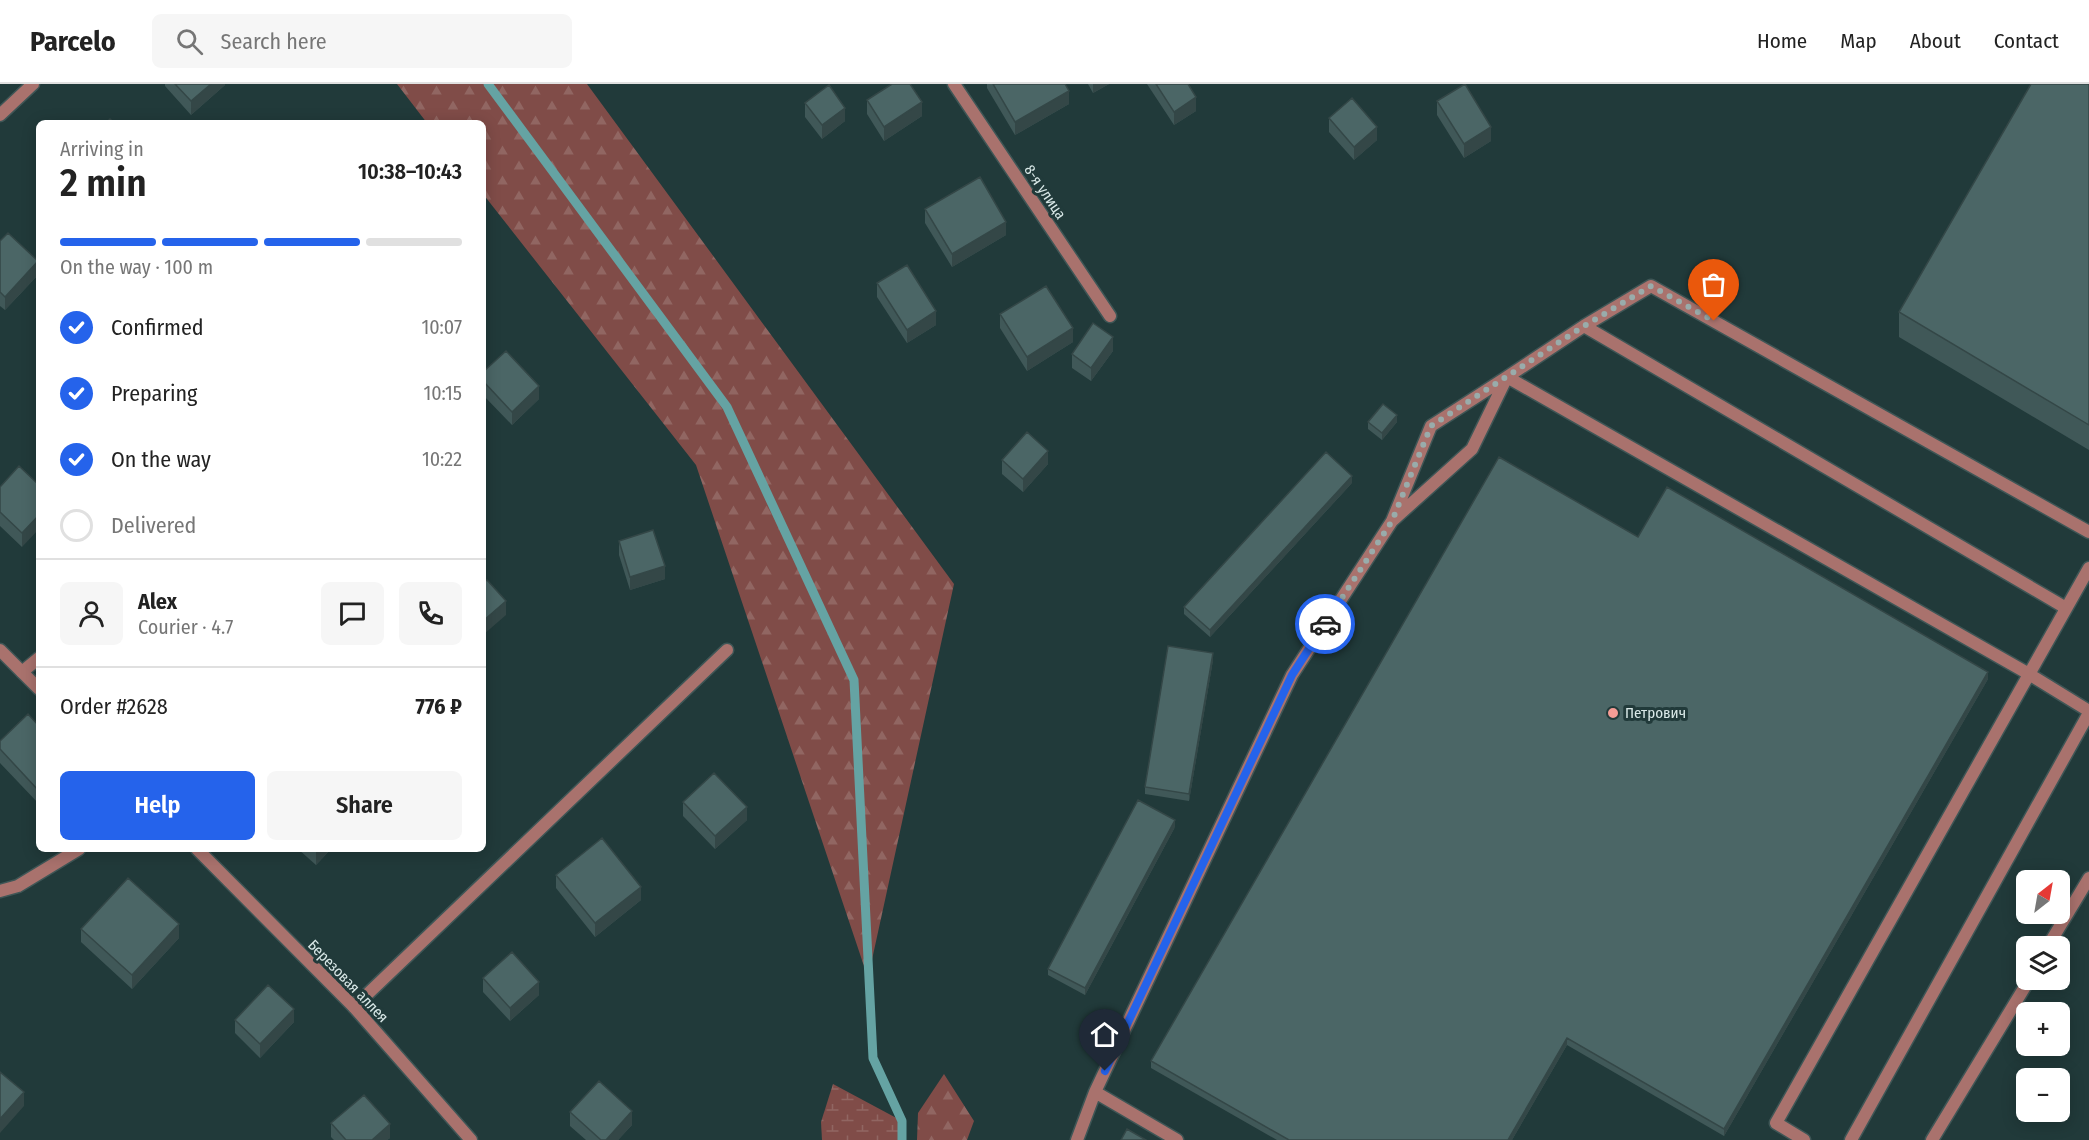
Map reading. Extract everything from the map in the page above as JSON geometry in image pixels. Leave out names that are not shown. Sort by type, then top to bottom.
[{"type":"street","points":[[0,115],[33,84]]},
{"type":"street","name":"8-я улица","points":[[954,84],[1110,316]]},
{"type":"street","points":[[1077,1140],[1095,1092],[1292,675],[1392,521],[1431,426],[1584,326],[1651,286],[2089,532]]},
{"type":"street","points":[[1584,326],[2066,608]]},
{"type":"street","points":[[1392,521],[1472,448],[1507,377]]},
{"type":"street","points":[[1507,377],[2029,674],[2089,712],[1851,1140]]},
{"type":"street","points":[[1804,1140],[1776,1123],[2089,568]]},
{"type":"street","points":[[0,650],[36,686]]},
{"type":"street","points":[[354,1007],[727,650]]},
{"type":"street","points":[[22,672],[36,660]]},
{"type":"street","points":[[0,891],[18,886],[74,852]]},
{"type":"street","name":"Березовая аллея","points":[[200,852],[354,1007],[471,1140]]},
{"type":"street","points":[[2054,936],[2089,878]]},
{"type":"street","points":[[1932,1140],[2023,990]]},
{"type":"street","points":[[1095,1092],[1177,1140]]},
{"type":"green space","points":[[397,84],[587,84],[954,584],[868,978],[696,465],[486,198],[486,120],[425,120]]},
{"type":"green space","points":[[944,1074],[974,1121],[967,1140],[917,1140],[918,1113]]},
{"type":"green space","points":[[833,1084],[902,1121],[900,1140],[822,1140],[821,1122]]},
{"type":"building","points":[[175,84],[211,84],[191,101]]},
{"type":"building","points":[[892,84],[910,84],[922,102],[884,127],[867,100]]},
{"type":"building","points":[[993,84],[1065,84],[1069,91],[1015,122]]},
{"type":"building","points":[[1156,84],[1188,84],[1196,97],[1174,112]]},
{"type":"building","points":[[1465,84],[1491,127],[1464,144],[1437,101]]},
{"type":"building","points":[[2031,84],[2089,84],[2089,425],[1899,312]]},
{"type":"building","points":[[829,85],[845,108],[822,125],[805,103]]},
{"type":"building","points":[[1352,98],[1377,127],[1354,147],[1329,118]]},
{"type":"building","points":[[980,177],[1006,222],[952,254],[925,209]]},
{"type":"building","points":[[8,233],[36,259],[36,263],[5,297],[0,292],[0,241]]},
{"type":"building","points":[[907,265],[936,311],[907,330],[877,283]]},
{"type":"building","points":[[1046,286],[1073,328],[1027,357],[1000,314]]},
{"type":"building","points":[[1093,323],[1113,337],[1091,368],[1072,354]]},
{"type":"building","points":[[506,351],[539,386],[512,412],[486,384],[486,369]]},
{"type":"building","points":[[1383,404],[1397,415],[1382,433],[1368,422]]},
{"type":"building","points":[[1027,432],[1048,451],[1023,479],[1002,460]]},
{"type":"building","points":[[1326,452],[1352,476],[1210,630],[1184,607]]},
{"type":"building","points":[[1499,457],[1638,537],[1667,487],[1988,672],[1724,1129],[1567,1038],[1508,1140],[1289,1140],[1151,1061]]},
{"type":"building","points":[[19,466],[36,482],[36,518],[22,533],[0,512],[0,487]]},
{"type":"building","points":[[653,530],[665,566],[630,577],[619,541]]},
{"type":"building","points":[[486,581],[506,601],[486,618]]},
{"type":"building","points":[[1168,646],[1213,653],[1189,794],[1145,787]]},
{"type":"building","points":[[28,714],[36,723],[36,788],[0,749],[0,741]]},
{"type":"building","points":[[714,773],[747,807],[715,836],[683,802]]},
{"type":"building","points":[[1138,800],[1175,820],[1085,988],[1048,969]]},
{"type":"building","points":[[602,838],[641,887],[595,923],[556,875]]},
{"type":"building","points":[[128,878],[179,924],[132,975],[81,929]]},
{"type":"building","points":[[512,952],[539,982],[510,1008],[483,978]]},
{"type":"building","points":[[268,985],[294,1009],[260,1044],[235,1020]]},
{"type":"building","points":[[0,1072],[24,1092],[0,1119]]},
{"type":"building","points":[[599,1081],[632,1111],[606,1140],[601,1140],[570,1112]]},
{"type":"building","points":[[364,1095],[390,1124],[372,1140],[346,1140],[331,1123]]},
{"type":"building","points":[[1127,1129],[1146,1140],[1121,1140]]},
{"type":"waterway","points":[[488,84],[727,407],[854,680],[873,1058],[902,1121],[902,1140]]},
{"type":"way so far","points":[[1325,624],[1392,521],[1431,426],[1584,326],[1651,286],[1714,321]]},
{"type":"place","name":"Петрович","points":[[1613,713]]},
{"type":"route","points":[[1105,1071],[1292,675],[1325,624]]}]
